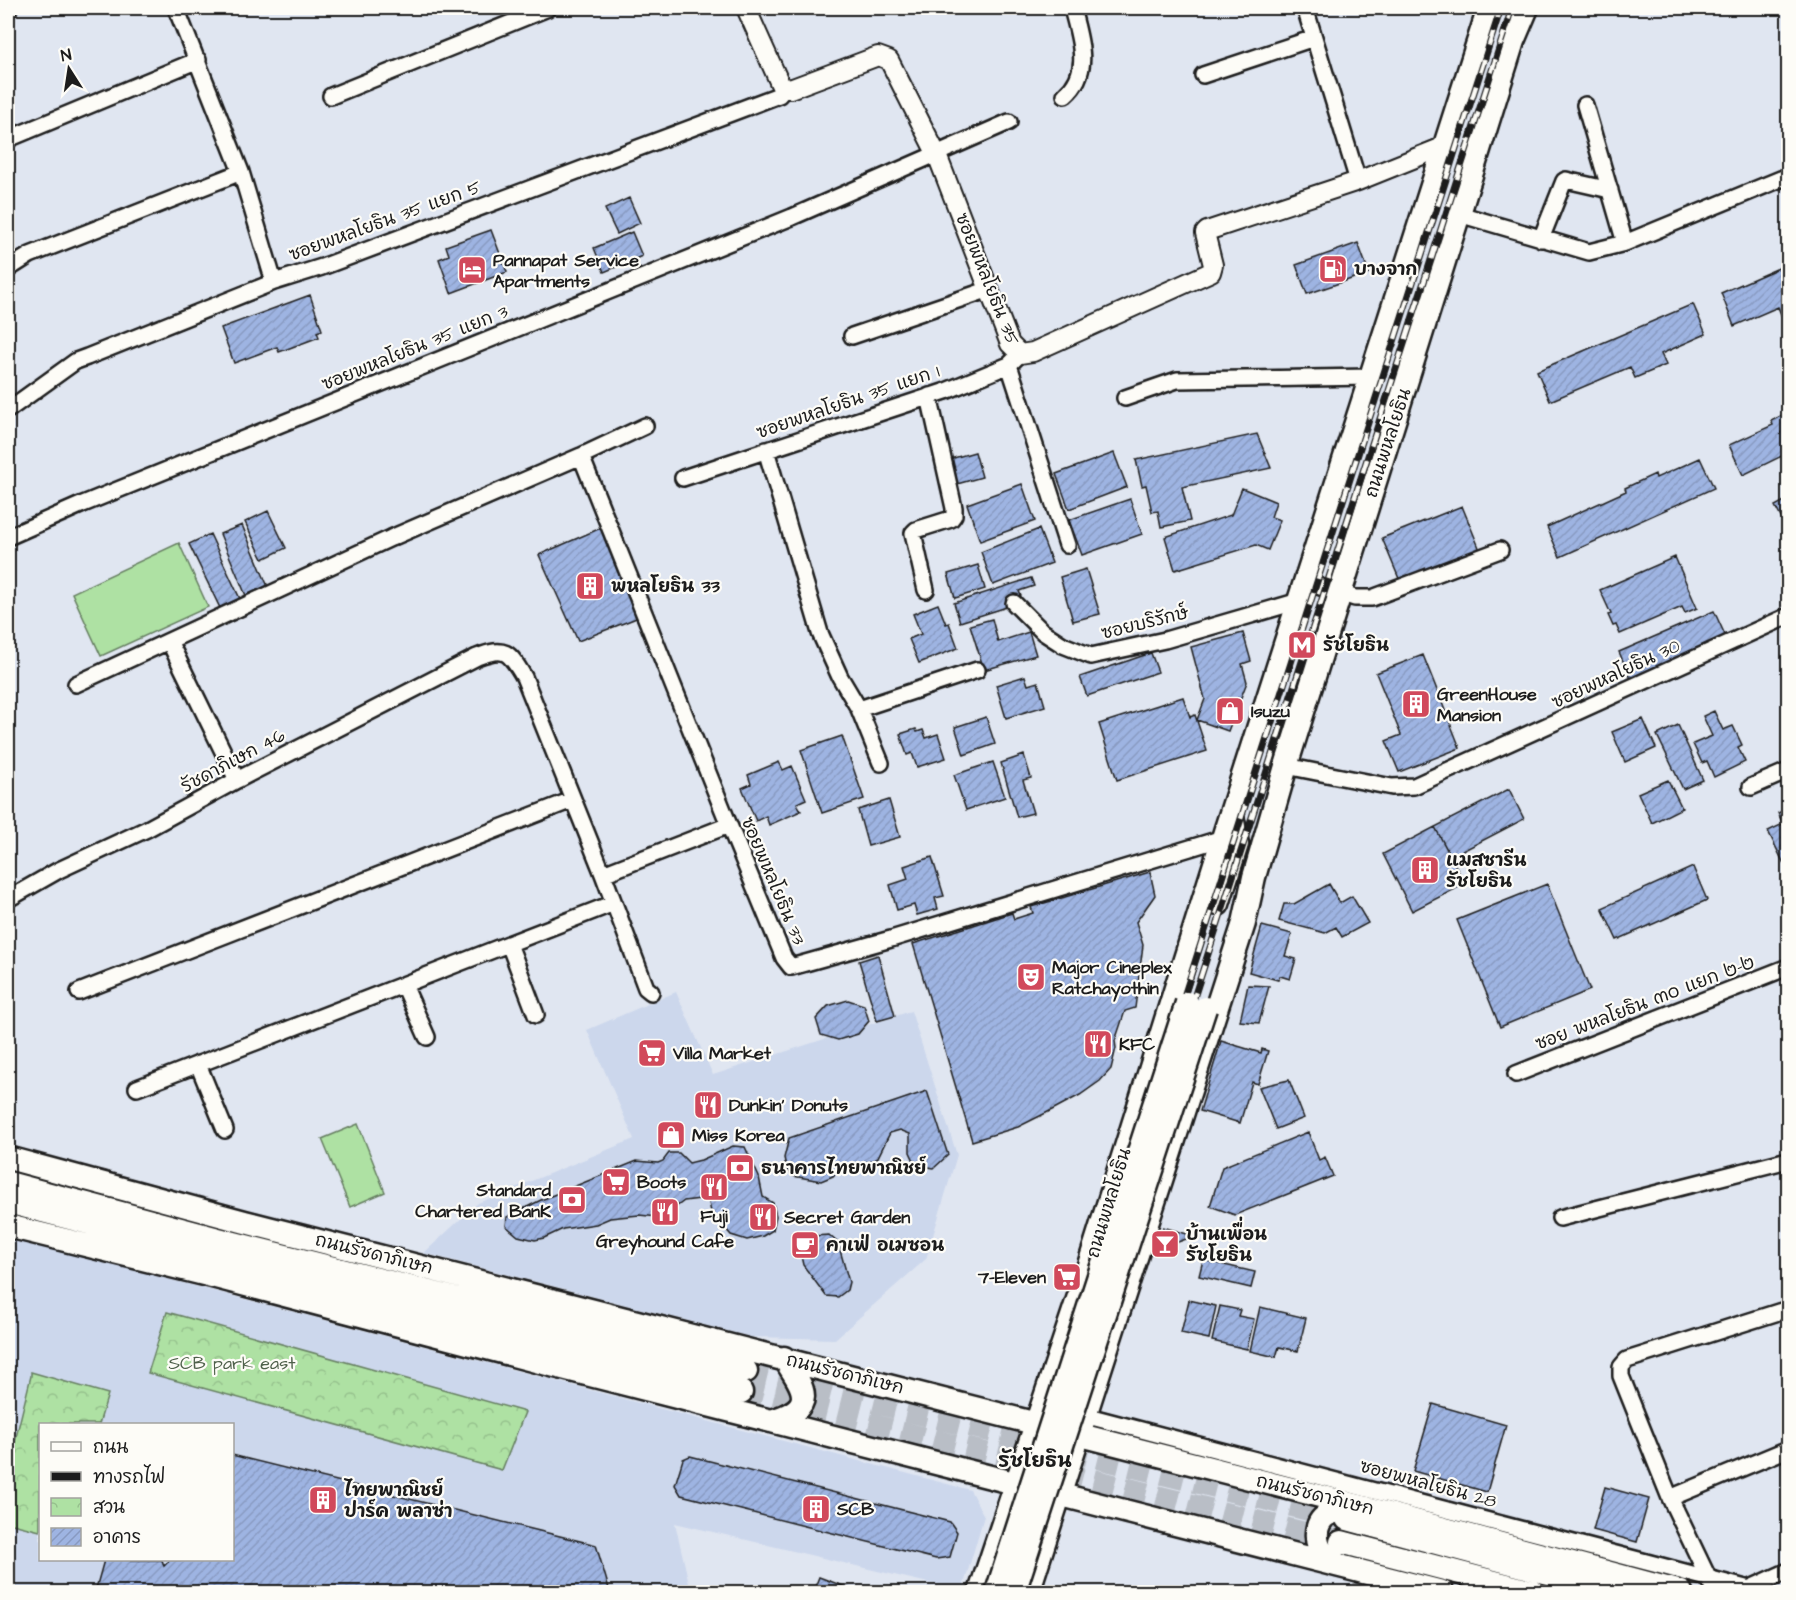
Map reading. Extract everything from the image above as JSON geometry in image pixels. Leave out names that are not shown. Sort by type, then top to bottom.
[{"type":"main road","name":"ถนนพหลโยธิน","points":[[987,1588],[1016,1482],[1084,1281],[1222,838],[1348,446],[1486,18],[1495,8]]},
{"type":"main road","name":"ถนนพหลโยธิน","points":[[1027,1593],[1244,923],[1286,766],[1523,8]]},
{"type":"main road","name":"ถนนพหลโยธิน","points":[[1514,41],[1527,8]]},
{"type":"main road","name":"ถนนพหลโยธิน","points":[[1014,1593],[1196,1005],[1237,844],[1231,811]]},
{"type":"main road","name":"ถนนพหลโยธิน","points":[[987,1588],[1196,1005],[1248,867],[1264,844]]},
{"type":"main road","name":"ถนนรัชดาภิเษก","points":[[8,1158],[245,1222],[1036,1423],[1081,1424],[1355,1513],[1619,1593]]},
{"type":"main road","name":"ถนนรัชดาภิเษก","points":[[8,1182],[743,1382],[8,1202]]},
{"type":"main road","points":[[8,1226],[1060,1493],[1442,1593]]},
{"type":"main road","points":[[1084,1281],[1097,1292],[1125,1290]]},
{"type":"main road","points":[[771,1421],[794,1413],[802,1402],[802,1387],[784,1358]]},
{"type":"main road","points":[[1340,1566],[1324,1554],[1319,1547],[1317,1530],[1319,1523],[1328,1514],[1355,1513]]},
{"type":"main road","name":"ถนนรัชดาภิเษก","points":[[1355,1513],[1682,1593]]},
{"type":"main road","points":[[1341,1542],[1534,1593]]},
{"type":"main road","points":[[987,1588],[995,1575],[1003,1576],[1027,1593]]},
{"type":"street","points":[[176,8],[241,172],[274,282]]},
{"type":"street","points":[[331,96],[548,8]]},
{"type":"street","points":[[746,8],[781,86],[785,88]]},
{"type":"street","points":[[1065,95],[1079,79],[1081,64],[1082,50],[1072,8]]},
{"type":"street","points":[[1305,8],[1358,182]]},
{"type":"street","points":[[1203,75],[1314,38]]},
{"type":"street","name":"ซอยพหลโยธิน 35","points":[[785,88],[790,89],[878,56],[885,57],[892,65],[937,155],[1015,359],[1211,272],[1213,265],[1205,233],[1208,231],[1358,182],[1445,146]]},
{"type":"street","points":[[8,139],[198,60]]},
{"type":"street","name":"ซอยพหลโยธิน 35 แยก 5","points":[[8,410],[76,361],[274,282],[322,267],[779,94],[785,88]]},
{"type":"street","points":[[1585,105],[1625,243]]},
{"type":"street","name":"ซอยพหลโยธิน 35 แยก 3","points":[[8,537],[792,217],[1009,122]]},
{"type":"street","points":[[8,269],[30,255],[241,172]]},
{"type":"street","points":[[1459,214],[1584,252],[1625,243],[1788,176]]},
{"type":"street","points":[[1541,239],[1566,180],[1610,190]]},
{"type":"street","points":[[852,336],[990,289]]},
{"type":"street","points":[[1015,359],[1067,545]]},
{"type":"street","name":"ซอยพหลโยธิน 35 แยก 1","points":[[683,478],[929,396],[1015,359]]},
{"type":"street","points":[[1125,398],[1177,380],[1371,377]]},
{"type":"street","points":[[926,590],[913,533],[951,519],[954,515],[929,396]]},
{"type":"street","points":[[76,684],[391,538],[645,426]]},
{"type":"street","points":[[766,450],[820,633],[840,677],[859,710],[881,763]]},
{"type":"street","name":"ซอยพหลโยธิน 33","points":[[581,456],[729,825],[784,958],[791,967],[891,939],[1222,838]]},
{"type":"street","points":[[1302,591],[1340,592],[1355,598],[1371,598],[1500,550]]},
{"type":"street","name":"ซอยบริรักษ์","points":[[1014,603],[1043,632],[1063,645],[1091,656],[1165,640],[1302,591]]},
{"type":"street","name":"ซอยพหลโยธิน 30","points":[[1286,766],[1392,788],[1414,786],[1788,616]]},
{"type":"street","points":[[169,641],[237,780]]},
{"type":"street","name":"รัชดาภิเษก 46","points":[[8,899],[59,870],[147,829],[237,780],[477,657],[494,651],[507,652],[524,677],[646,988],[651,992]]},
{"type":"street","points":[[859,710],[977,670]]},
{"type":"street","points":[[1751,787],[1788,771]]},
{"type":"street","points":[[80,992],[572,800]]},
{"type":"street","points":[[603,874],[729,825]]},
{"type":"street","points":[[137,1088],[614,903]]},
{"type":"street","points":[[509,944],[536,1015]]},
{"type":"street","name":"ซอย พหลโยธิน ๓๐ แยก ๒-๒","points":[[1516,1074],[1788,968]]},
{"type":"street","points":[[404,985],[428,1037]]},
{"type":"street","points":[[198,1064],[225,1130]]},
{"type":"street","points":[[1560,1218],[1788,1160]]},
{"type":"street","points":[[1715,1593],[1670,1498],[1621,1376],[1621,1367],[1627,1360],[1788,1309]]},
{"type":"street","name":"ซอยพหลโยธิน 28","points":[[1081,1424],[1706,1577],[1750,1591]]},
{"type":"street","points":[[1670,1498],[1788,1449]]},
{"type":"street","points":[[1750,1591],[1788,1570]]},
{"type":"shaded area","points":[[676,992],[713,1075],[911,1011],[957,1155],[926,1259],[835,1339],[751,1337],[424,1253],[478,1203],[634,1139],[587,1030]]},
{"type":"shaded area","name":"ไทยพาณิชย์ ปาร์ค พลาซ่า","points":[[8,1237],[970,1490],[984,1516],[962,1591],[675,1523],[691,1592],[8,1592]]},
{"type":"green space","points":[[179,543],[208,607],[101,656],[72,593]]},
{"type":"green space","points":[[358,1124],[385,1192],[350,1207],[322,1139]]},
{"type":"green space","name":"SCB park east","points":[[167,1312],[525,1412],[502,1470],[148,1373]]},
{"type":"green space","points":[[31,1372],[108,1394],[99,1423],[39,1423],[39,1531],[8,1523],[8,1470]]},
{"type":"building","points":[[629,198],[640,223],[617,234],[605,209]]},
{"type":"building","points":[[491,230],[507,272],[451,293],[439,259],[449,255],[446,246]]},
{"type":"building","points":[[632,232],[642,256],[604,272],[594,248]]},
{"type":"building","name":"บางจาก","points":[[1358,243],[1369,273],[1307,294],[1296,265]]},
{"type":"building","points":[[1788,264],[1788,314],[1782,317],[1778,307],[1734,326],[1721,293]]},
{"type":"building","points":[[310,295],[322,330],[317,332],[319,337],[279,352],[277,347],[234,363],[221,328]]},
{"type":"building","points":[[1693,304],[1706,334],[1661,354],[1666,365],[1635,378],[1630,367],[1550,401],[1537,371]]},
{"type":"building","points":[[1788,412],[1788,453],[1743,475],[1729,445],[1773,425],[1771,421]]},
{"type":"building","points":[[1257,434],[1271,468],[1182,487],[1190,521],[1161,527],[1158,511],[1152,512],[1146,485],[1142,486],[1136,460]]},
{"type":"building","points":[[975,452],[982,477],[957,484],[950,459]]},
{"type":"building","points":[[1114,453],[1127,487],[1069,509],[1056,474]]},
{"type":"building","points":[[1700,458],[1714,488],[1560,557],[1547,527],[1626,491],[1625,488],[1655,474],[1656,478]]},
{"type":"building","points":[[1022,484],[1035,521],[980,541],[967,504]]},
{"type":"building","points":[[1242,488],[1276,502],[1271,517],[1280,520],[1268,550],[1256,545],[1175,570],[1165,537],[1231,515]]},
{"type":"building","points":[[1130,499],[1142,534],[1082,555],[1069,520]]},
{"type":"building","points":[[1788,499],[1788,531],[1775,506]]},
{"type":"building","points":[[1462,506],[1480,550],[1400,581],[1382,538]]},
{"type":"building","points":[[268,511],[286,548],[263,559],[245,522]]},
{"type":"building","points":[[242,525],[269,589],[247,598],[220,534]]},
{"type":"building","name":"พหลโยธิน 33","points":[[603,527],[639,617],[578,641],[539,555]]},
{"type":"building","points":[[1039,529],[1052,563],[993,585],[981,552]]},
{"type":"building","points":[[210,534],[241,601],[221,610],[189,544]]},
{"type":"building","points":[[1675,557],[1697,608],[1685,613],[1682,607],[1620,634],[1608,615],[1611,614],[1600,590]]},
{"type":"building","points":[[978,565],[985,589],[955,598],[948,574]]},
{"type":"building","points":[[1086,569],[1100,614],[1073,621],[1060,577]]},
{"type":"building","points":[[1031,578],[1034,586],[1019,591],[1021,596],[1008,600],[1010,606],[960,622],[954,603]]},
{"type":"building","points":[[938,604],[946,624],[949,623],[958,648],[919,663],[909,639],[921,634],[913,614]]},
{"type":"building","points":[[1714,611],[1726,637],[1631,679],[1619,652]]},
{"type":"building","points":[[992,619],[998,642],[1029,632],[1036,655],[984,670],[970,625]]},
{"type":"building","points":[[1243,633],[1251,661],[1242,664],[1247,682],[1228,731],[1197,720],[1205,699],[1191,647]]},
{"type":"building","points":[[1151,653],[1158,672],[1087,696],[1080,677]]},
{"type":"building","name":"GreenHouse Mansion","points":[[1423,655],[1460,748],[1399,772],[1386,741],[1401,735],[1376,673]]},
{"type":"building","points":[[1025,676],[1028,685],[1038,682],[1045,706],[1006,718],[996,685]]},
{"type":"building","points":[[1183,697],[1190,717],[1195,715],[1207,751],[1117,780],[1099,724]]},
{"type":"building","points":[[1714,711],[1723,730],[1733,726],[1742,745],[1738,747],[1745,762],[1714,777],[1707,761],[1702,763],[1693,744],[1712,736],[1703,716]]},
{"type":"building","points":[[986,717],[995,744],[964,755],[955,727]]},
{"type":"building","points":[[1643,719],[1656,748],[1625,762],[1612,732]]},
{"type":"building","points":[[1678,725],[1703,780],[1683,789],[1657,735]]},
{"type":"building","points":[[916,729],[917,732],[923,730],[926,738],[938,734],[946,758],[917,767],[912,753],[907,755],[900,734]]},
{"type":"building","points":[[842,736],[864,799],[822,813],[801,750]]},
{"type":"building","points":[[1024,755],[1031,778],[1023,780],[1033,813],[1017,817],[1001,763]]},
{"type":"building","points":[[779,762],[783,770],[792,766],[806,799],[797,803],[801,811],[769,825],[766,816],[756,821],[742,788],[751,784],[748,775]]},
{"type":"building","points":[[993,762],[1005,797],[966,810],[954,775]]},
{"type":"building","points":[[1668,780],[1682,808],[1652,823],[1638,793]]},
{"type":"building","points":[[1509,789],[1524,819],[1451,857],[1435,827]]},
{"type":"building","points":[[889,800],[900,837],[868,846],[858,810]]},
{"type":"building","points":[[1788,808],[1788,872],[1768,831],[1783,824],[1778,813]]},
{"type":"building","name":"แมสซารีน รัชโยธิน","points":[[1435,827],[1465,884],[1412,911],[1383,854]]},
{"type":"building","points":[[932,857],[944,896],[935,898],[938,909],[917,915],[914,905],[897,910],[890,885],[908,879],[904,866]]},
{"type":"building","points":[[1693,867],[1707,900],[1617,940],[1602,908]]},
{"type":"building","name":"Major Cineplex Ratchayothin","points":[[1150,872],[1155,895],[1136,922],[1143,945],[1135,1008],[1125,1011],[1115,1041],[1116,1048],[1111,1069],[1100,1081],[1080,1095],[1052,1110],[1018,1127],[972,1141],[913,944],[1012,913],[1014,919],[1033,913],[1031,907]]},
{"type":"building","points":[[1329,884],[1340,903],[1352,896],[1368,923],[1342,937],[1336,927],[1325,933],[1279,921],[1284,904],[1294,904]]},
{"type":"building","points":[[1547,884],[1590,990],[1500,1027],[1457,920]]},
{"type":"building","points":[[1262,926],[1292,934],[1285,956],[1296,959],[1290,979],[1280,976],[1278,980],[1249,972]]},
{"type":"building","points":[[878,955],[895,1016],[877,1021],[859,961]]},
{"type":"building","points":[[1248,985],[1269,986],[1259,1023],[1240,1021]]},
{"type":"building","points":[[848,1000],[864,1005],[869,1021],[858,1034],[838,1040],[821,1035],[816,1019],[828,1006]]},
{"type":"building","points":[[1221,1041],[1261,1053],[1262,1049],[1268,1051],[1258,1084],[1252,1082],[1240,1123],[1200,1111]]},
{"type":"building","points":[[1289,1080],[1304,1118],[1276,1129],[1259,1087]]},
{"type":"building","points":[[927,1091],[948,1155],[934,1168],[916,1165],[910,1152],[910,1134],[900,1130],[890,1133],[877,1159],[840,1170],[821,1181],[793,1176],[787,1170],[784,1158],[789,1138]]},
{"type":"building","points":[[1308,1132],[1319,1160],[1325,1157],[1333,1176],[1235,1215],[1210,1206],[1222,1167]]},
{"type":"building","points":[[733,1146],[745,1147],[759,1177],[763,1197],[773,1203],[776,1216],[773,1230],[763,1236],[747,1240],[731,1235],[711,1212],[708,1198],[684,1201],[658,1217],[639,1215],[610,1218],[596,1224],[563,1229],[535,1240],[518,1236],[506,1226],[507,1217],[541,1200],[637,1161],[658,1163],[663,1161],[669,1153],[679,1153],[689,1163]]},
{"type":"building","name":"บ้านเพื่อน รัชโยธิน","points":[[1163,1227],[1194,1236],[1154,1251]]},
{"type":"building","points":[[829,1235],[838,1243],[849,1282],[847,1290],[838,1297],[826,1296],[803,1265],[801,1256],[804,1244],[813,1236]]},
{"type":"building","points":[[1203,1260],[1255,1272],[1251,1288],[1199,1276]]},
{"type":"building","points":[[1189,1300],[1216,1306],[1209,1339],[1181,1333]]},
{"type":"building","points":[[1220,1306],[1240,1310],[1238,1316],[1254,1319],[1247,1349],[1212,1341]]},
{"type":"building","points":[[1260,1307],[1306,1318],[1298,1351],[1279,1347],[1276,1357],[1250,1351]]},
{"type":"building","points":[[1433,1404],[1506,1425],[1487,1492],[1413,1471]]},
{"type":"building","name":"ไทยพาณิชย์ ปาร์ค พลาซ่า","points":[[234,1455],[596,1545],[610,1592],[95,1592],[104,1561],[162,1561],[164,1566],[169,1561],[234,1561]]},
{"type":"building","name":"SCB","points":[[690,1456],[950,1522],[957,1532],[950,1557],[936,1559],[681,1495],[675,1485],[683,1459]]},
{"type":"building","points":[[1605,1487],[1649,1499],[1637,1542],[1593,1530]]},
{"type":"building","points":[[819,1577],[859,1592],[813,1592]]},
{"type":"tunnel","points":[[746,1371],[1345,1519]]},
{"type":"tunnel","points":[[741,1392],[1341,1542]]},
{"type":"railway","points":[[993,1592],[1501,8]]},
{"type":"railway","points":[[1003,1592],[1512,8]]},
{"type":"place","name":"บางจาก","points":[[1333,269]]},
{"type":"place","name":"Pannapat Service Apartments","points":[[472,270]]},
{"type":"place","name":"พหลโยธิน 33","points":[[590,586]]},
{"type":"place","name":"รัชโยธิน","points":[[1302,645]]},
{"type":"place","name":"GreenHouse Mansion","points":[[1416,704]]},
{"type":"place","name":"Isuzu","points":[[1230,711]]},
{"type":"place","name":"แมสซารีน รัชโยธิน","points":[[1425,870]]},
{"type":"place","name":"Major Cineplex Ratchayothin","points":[[1031,977]]},
{"type":"place","name":"KFC","points":[[1098,1044]]},
{"type":"place","name":"Villa Market","points":[[652,1053]]},
{"type":"place","name":"Dunkin' Donuts","points":[[708,1105]]},
{"type":"place","name":"Miss Korea","points":[[671,1135]]},
{"type":"place","name":"ธนาคารไทยพาณิชย์","points":[[740,1168]]},
{"type":"place","name":"Boots","points":[[616,1182]]},
{"type":"place","name":"Fuji","points":[[714,1187]]},
{"type":"place","name":"Standard Chartered BanK","points":[[572,1200]]},
{"type":"place","name":"Greyhound Cafe","points":[[665,1212]]},
{"type":"place","name":"Secret Garden","points":[[763,1217]]},
{"type":"place","name":"บ้านเพื่อน รัชโยธิน","points":[[1165,1244]]},
{"type":"place","name":"คาเฟ่ อเมซอน","points":[[805,1245]]},
{"type":"place","name":"7-Eleven","points":[[1067,1277]]},
{"type":"place","name":"ไทยพาณิชย์ ปาร์ค พลาซ่า","points":[[323,1500]]},
{"type":"place","name":"SCB","points":[[816,1509]]},
{"type":"district","name":"รัชโยธิน","points":[[1035,1461]]}]
